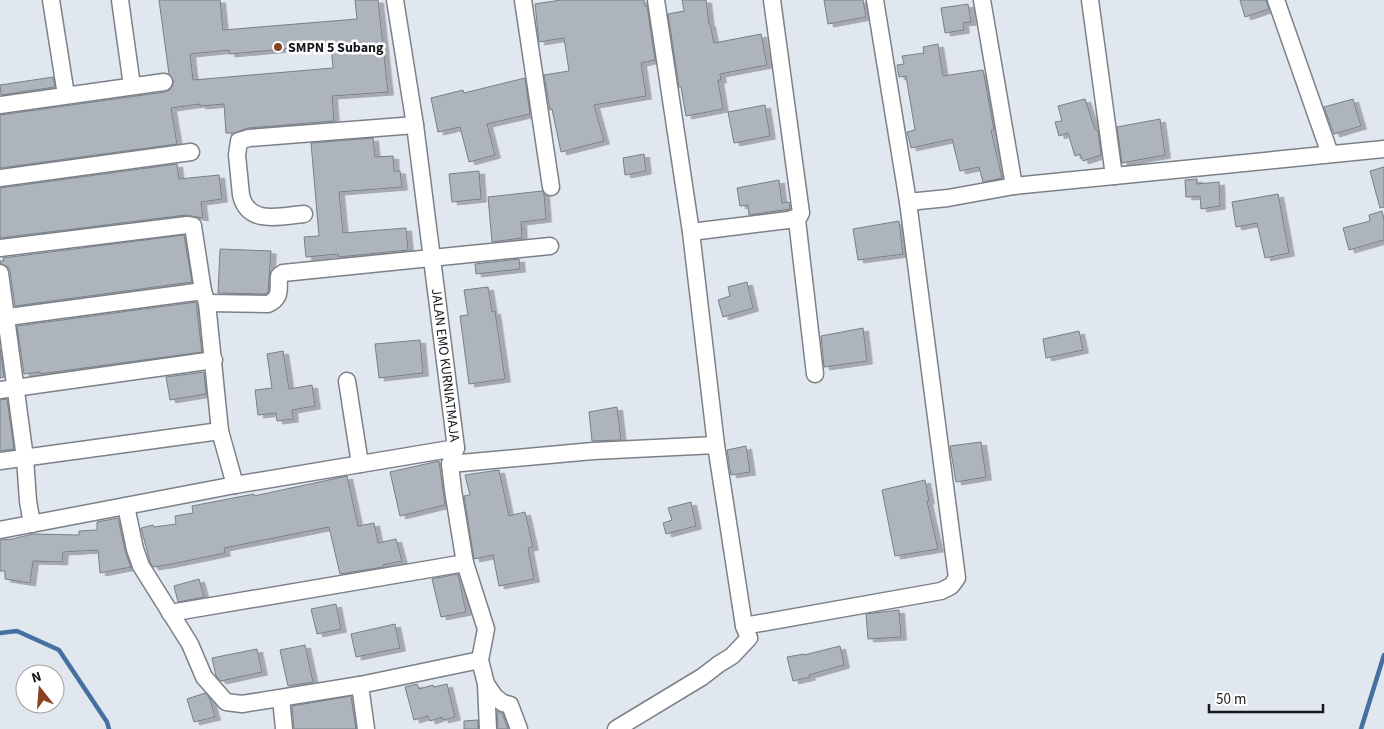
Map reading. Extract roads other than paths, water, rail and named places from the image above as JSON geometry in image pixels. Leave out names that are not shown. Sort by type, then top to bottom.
[{"type":"street","points":[[51,0],[66,95]]},
{"type":"street","points":[[120,0],[132,86]]},
{"type":"street","name":"JALAN EMO KURNIATMAJA","points":[[0,530],[235,485],[456,448],[415,125],[395,0]]},
{"type":"street","points":[[523,0],[551,187]]},
{"type":"street","points":[[620,728],[702,677],[732,656],[749,638],[744,626],[716,445],[692,232],[656,0]]},
{"type":"street","points":[[772,0],[801,210],[797,220],[815,374]]},
{"type":"street","points":[[744,626],[941,591],[951,586],[957,578],[908,202],[875,0]]},
{"type":"street","points":[[982,0],[1014,186]]},
{"type":"street","points":[[1090,0],[1114,176]]},
{"type":"street","points":[[1276,0],[1330,154]]},
{"type":"street","points":[[0,105],[164,82]]},
{"type":"street","points":[[304,214],[263,218],[248,210],[241,195],[238,145],[241,140],[415,125]]},
{"type":"street","points":[[908,202],[948,198],[1014,186],[1384,149]]},
{"type":"street","points":[[0,178],[190,152]]},
{"type":"street","points":[[692,232],[788,220],[797,217],[797,220]]},
{"type":"street","points":[[0,248],[187,224],[193,226],[214,360],[220,431],[235,485]]},
{"type":"street","points":[[3,318],[205,297],[268,304],[278,297],[279,276],[283,273],[550,246]]},
{"type":"street","points":[[0,273],[8,389],[25,458],[28,501],[32,524]]},
{"type":"street","points":[[8,389],[214,360]]},
{"type":"street","points":[[347,381],[360,464]]},
{"type":"street","points":[[0,461],[220,431]]},
{"type":"street","points":[[450,464],[593,451],[716,445]]},
{"type":"street","points":[[456,448],[450,464],[465,563],[486,629],[480,660],[486,684],[488,729]]},
{"type":"street","points":[[126,506],[135,549],[141,566],[190,644],[204,677],[226,702],[242,704],[360,686],[480,660]]},
{"type":"street","points":[[170,613],[465,563]]},
{"type":"street","points":[[486,684],[495,697],[503,703],[510,705],[519,729]]},
{"type":"street","points":[[360,686],[366,729]]},
{"type":"street","points":[[281,698],[284,729]]},
{"type":"waterway","points":[[0,633],[17,631],[59,650],[107,722],[109,729]]},
{"type":"waterway","points":[[1361,729],[1384,655]]},
{"type":"place","name":"SMPN 5 Subang","points":[[278,47]]}]
